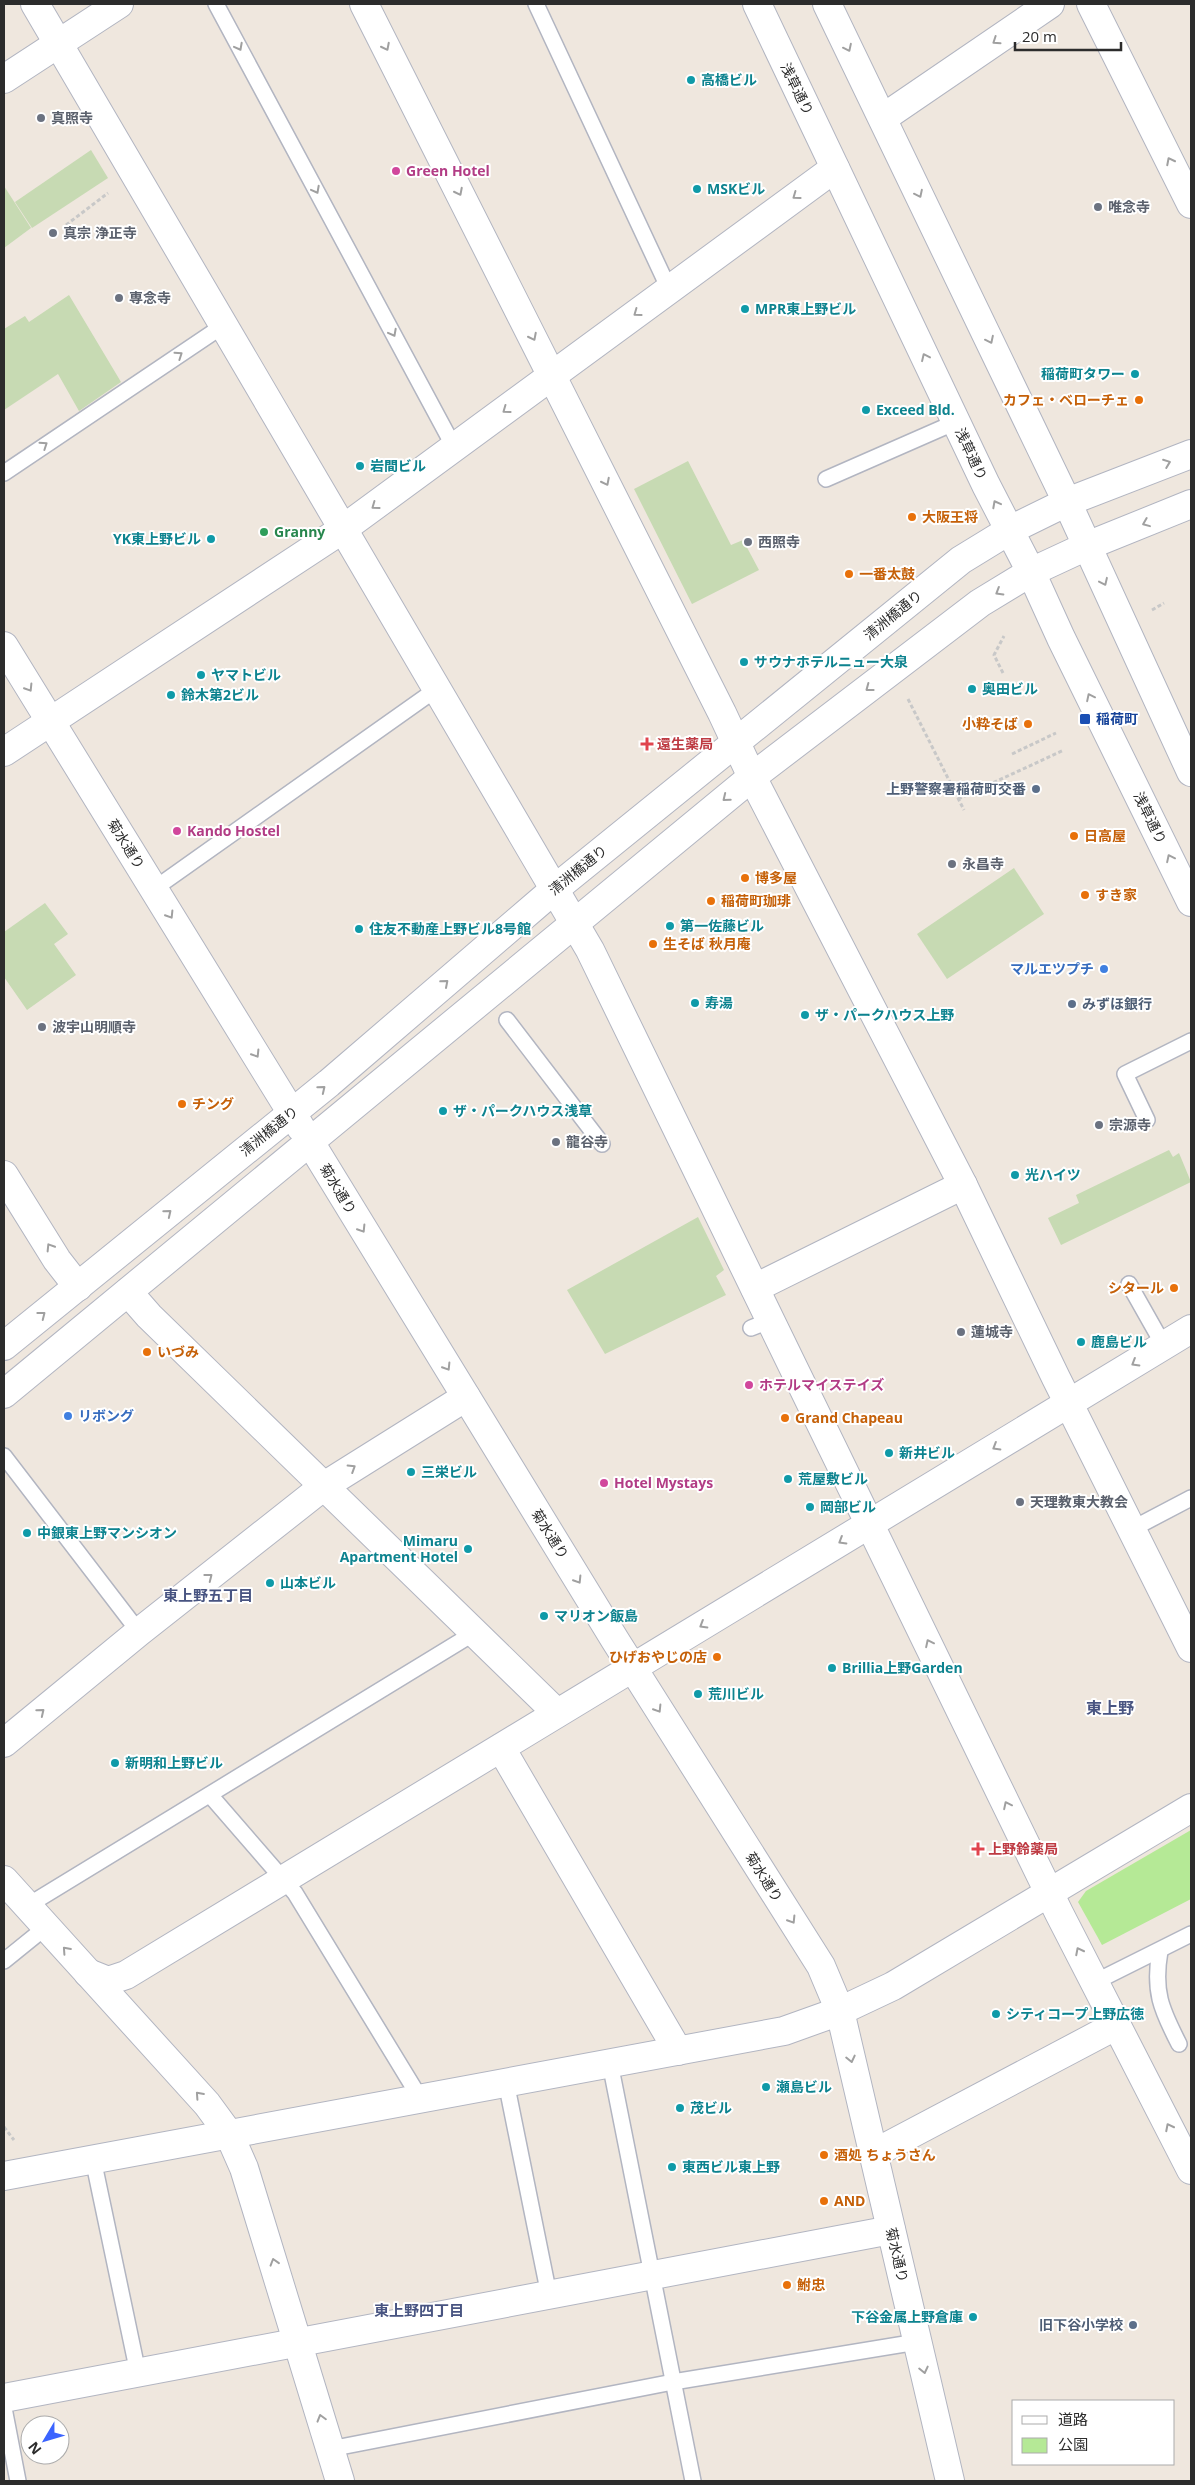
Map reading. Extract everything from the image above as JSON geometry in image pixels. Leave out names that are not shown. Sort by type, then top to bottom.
[{"type":"street","points":[[35,4],[575,921],[755,1288],[761,1324],[871,1523],[1050,1893],[1191,2170]]},
{"type":"street","points":[[4,79],[119,4]]},
{"type":"street","points":[[364,4],[752,777],[768,804],[963,1185],[1191,1648]]},
{"type":"street","name":"浅草通り","points":[[757,4],[956,422],[1191,902]]},
{"type":"street","points":[[827,4],[1067,502],[1191,772]]},
{"type":"street","points":[[883,118],[1050,4]]},
{"type":"street","points":[[1091,4],[1191,204]]},
{"type":"street","points":[[4,752],[343,529],[835,168]]},
{"type":"street","name":"清洲橋通り","points":[[4,1346],[292,1113],[556,888],[961,560],[1010,530],[1067,502],[1191,454]]},
{"type":"street","points":[[4,1394],[575,921],[752,777],[980,603],[1031,572],[1087,546],[1191,504]]},
{"type":"street","name":"菊水通り","points":[[4,646],[632,1668],[821,1966],[840,2011],[950,2481]]},
{"type":"street","points":[[4,1175],[57,1260],[78,1286]]},
{"type":"street","points":[[755,1288],[963,1185]]},
{"type":"street","points":[[128,1292],[149,1316],[558,1713]]},
{"type":"street","points":[[88,1973],[100,1980],[118,1979],[1191,1329]]},
{"type":"street","points":[[4,1743],[139,1632],[324,1486],[466,1397]]},
{"type":"street","points":[[501,1748],[678,2050]]},
{"type":"street","points":[[4,2176],[784,2031],[840,2011],[893,1986],[1191,1808]]},
{"type":"street","points":[[4,1880],[207,2104],[229,2134],[244,2168],[340,2481]]},
{"type":"street","points":[[873,2154],[1117,2025]]},
{"type":"street","points":[[4,2398],[299,2344],[652,2274],[891,2230]]},
{"type":"lane","points":[[216,4],[454,447]]},
{"type":"lane","points":[[536,4],[669,289]]},
{"type":"lane","points":[[4,472],[224,325]]},
{"type":"lane","points":[[826,479],[956,422]]},
{"type":"lane","points":[[154,889],[438,688]]},
{"type":"lane","points":[[507,1020],[602,1144]]},
{"type":"lane","points":[[1147,1120],[1124,1074],[1191,1041]]},
{"type":"lane","points":[[1129,1284],[1164,1346]]},
{"type":"lane","points":[[4,1456],[139,1632]]},
{"type":"lane","points":[[1132,1529],[1191,1498]]},
{"type":"lane","points":[[27,1906],[474,1633]]},
{"type":"lane","points":[[210,1795],[295,1893],[420,2098]]},
{"type":"lane","points":[[4,1961],[46,1927]]},
{"type":"lane","points":[[1095,1982],[1191,1934]]},
{"type":"lane","points":[[1160,1951],[1156,1977],[1157,1996],[1165,2017],[1180,2044]]},
{"type":"lane","points":[[610,2063],[693,2481]]},
{"type":"lane","points":[[506,2082],[549,2295]]},
{"type":"lane","points":[[93,2160],[138,2373]]},
{"type":"lane","points":[[330,2449],[673,2382],[917,2342]]},
{"type":"lane","points":[[4,2408],[18,2481]]},
{"type":"path","points":[[66,225],[86,208],[136,175]]},
{"type":"path","points":[[1003,673],[994,655],[1004,636]]},
{"type":"path","points":[[904,692],[964,810]]},
{"type":"path","points":[[1012,754],[1056,733]]},
{"type":"path","points":[[958,799],[1064,750]]},
{"type":"path","points":[[4,2127],[18,2146]]},
{"type":"green space","points":[[91,150],[108,178],[32,228],[15,202]]},
{"type":"green space","points":[[4,186],[31,228],[4,248]]},
{"type":"green space","points":[[69,295],[121,382],[79,411],[58,374],[4,410],[4,329],[25,316],[29,322]]},
{"type":"green space","points":[[688,461],[731,545],[743,540],[759,570],[692,604],[634,489]]},
{"type":"green space","points":[[1014,868],[1044,914],[947,979],[917,934]]},
{"type":"green space","points":[[45,903],[68,934],[54,944],[76,975],[27,1010],[4,977],[4,932]]},
{"type":"green space","points":[[1169,1150],[1173,1157],[1179,1153],[1191,1182],[1061,1245],[1048,1218],[1079,1203],[1076,1195]]},
{"type":"green space","points":[[698,1217],[724,1270],[716,1276],[726,1295],[605,1354],[567,1290]]},
{"type":"green space","points":[[1191,1830],[1191,1899],[1102,1945],[1078,1902],[1086,1891]]},
{"type":"place","name":"高橋ビル","points":[[691,80]]},
{"type":"place","name":"真照寺","points":[[41,118]]},
{"type":"place","name":"Green Hotel","points":[[396,171]]},
{"type":"place","name":"MSKビル","points":[[697,189]]},
{"type":"place","name":"唯念寺","points":[[1098,207]]},
{"type":"place","name":"真宗 浄正寺","points":[[53,233]]},
{"type":"place","name":"専念寺","points":[[119,298]]},
{"type":"place","name":"MPR東上野ビル","points":[[745,309]]},
{"type":"place","name":"稲荷町タワー","points":[[1135,374]]},
{"type":"place","name":"カフェ・ベローチェ","points":[[1139,400]]},
{"type":"place","name":"Exceed Bld.","points":[[866,410]]},
{"type":"place","name":"岩間ビル","points":[[360,466]]},
{"type":"place","name":"大阪王将","points":[[912,517]]},
{"type":"place","name":"Granny","points":[[264,532]]},
{"type":"place","name":"YK東上野ビル","points":[[211,539]]},
{"type":"place","name":"西照寺","points":[[748,542]]},
{"type":"place","name":"一番太鼓","points":[[849,574]]},
{"type":"place","name":"サウナホテルニュー大泉","points":[[744,662]]},
{"type":"place","name":"ヤマトビル","points":[[201,675]]},
{"type":"place","name":"奥田ビル","points":[[972,689]]},
{"type":"place","name":"鈴木第2ビル","points":[[171,695]]},
{"type":"place","name":"稲荷町","points":[[1085,719]]},
{"type":"place","name":"小粋そば","points":[[1028,724]]},
{"type":"place","name":"還生薬局","points":[[647,744]]},
{"type":"place","name":"上野警察署稲荷町交番","points":[[1036,789]]},
{"type":"place","name":"Kando Hostel","points":[[177,831]]},
{"type":"place","name":"日高屋","points":[[1074,836]]},
{"type":"place","name":"永昌寺","points":[[952,864]]},
{"type":"place","name":"博多屋","points":[[745,878]]},
{"type":"place","name":"すき家","points":[[1085,895]]},
{"type":"place","name":"稲荷町珈琲","points":[[711,901]]},
{"type":"place","name":"第一佐藤ビル","points":[[670,926]]},
{"type":"place","name":"住友不動産上野ビル8号館","points":[[359,929]]},
{"type":"place","name":"生そば 秋月庵","points":[[653,944]]},
{"type":"place","name":"マルエツプチ","points":[[1104,969]]},
{"type":"place","name":"寿湯","points":[[695,1003]]},
{"type":"place","name":"みずほ銀行","points":[[1072,1004]]},
{"type":"place","name":"ザ・パークハウス上野","points":[[805,1015]]},
{"type":"place","name":"波宇山明順寺","points":[[42,1027]]},
{"type":"place","name":"チング","points":[[182,1104]]},
{"type":"place","name":"ザ・パークハウス浅草","points":[[443,1111]]},
{"type":"place","name":"宗源寺","points":[[1099,1125]]},
{"type":"place","name":"龍谷寺","points":[[556,1142]]},
{"type":"place","name":"光ハイツ","points":[[1015,1175]]},
{"type":"place","name":"シタール","points":[[1174,1288]]},
{"type":"place","name":"蓮城寺","points":[[961,1332]]},
{"type":"place","name":"鹿島ビル","points":[[1081,1342]]},
{"type":"place","name":"いづみ","points":[[147,1352]]},
{"type":"place","name":"ホテルマイステイズ","points":[[749,1385]]},
{"type":"place","name":"リボング","points":[[68,1416]]},
{"type":"place","name":"Grand Chapeau","points":[[785,1418]]},
{"type":"place","name":"新井ビル","points":[[889,1453]]},
{"type":"place","name":"三栄ビル","points":[[411,1472]]},
{"type":"place","name":"荒屋敷ビル","points":[[788,1479]]},
{"type":"place","name":"Hotel Mystays","points":[[604,1483]]},
{"type":"place","name":"天理教東大教会","points":[[1020,1502]]},
{"type":"place","name":"岡部ビル","points":[[810,1507]]},
{"type":"place","name":"中銀東上野マンシオン","points":[[27,1533]]},
{"type":"place","name":"Mimaru Apartment Hotel","points":[[468,1549]]},
{"type":"place","name":"山本ビル","points":[[270,1583]]},
{"type":"place","name":"マリオン飯島","points":[[544,1616]]},
{"type":"place","name":"ひげおやじの店","points":[[717,1657]]},
{"type":"place","name":"Brillia上野Garden","points":[[832,1668]]},
{"type":"place","name":"荒川ビル","points":[[698,1694]]},
{"type":"place","name":"新明和上野ビル","points":[[115,1763]]},
{"type":"place","name":"上野鈴薬局","points":[[978,1849]]},
{"type":"place","name":"シティコープ上野広徳","points":[[996,2014]]},
{"type":"place","name":"瀬島ビル","points":[[766,2087]]},
{"type":"place","name":"茂ビル","points":[[680,2108]]},
{"type":"place","name":"酒処 ちょうさん","points":[[824,2155]]},
{"type":"place","name":"東西ビル東上野","points":[[672,2167]]},
{"type":"place","name":"AND","points":[[824,2201]]},
{"type":"place","name":"鮒忠","points":[[787,2285]]},
{"type":"place","name":"下谷金属上野倉庫","points":[[973,2317]]},
{"type":"place","name":"旧下谷小学校","points":[[1133,2325]]},
{"type":"district","name":"東上野五丁目","points":[[208,1596]]},
{"type":"district","name":"東上野","points":[[1110,1708]]},
{"type":"district","name":"東上野四丁目","points":[[419,2311]]}]
